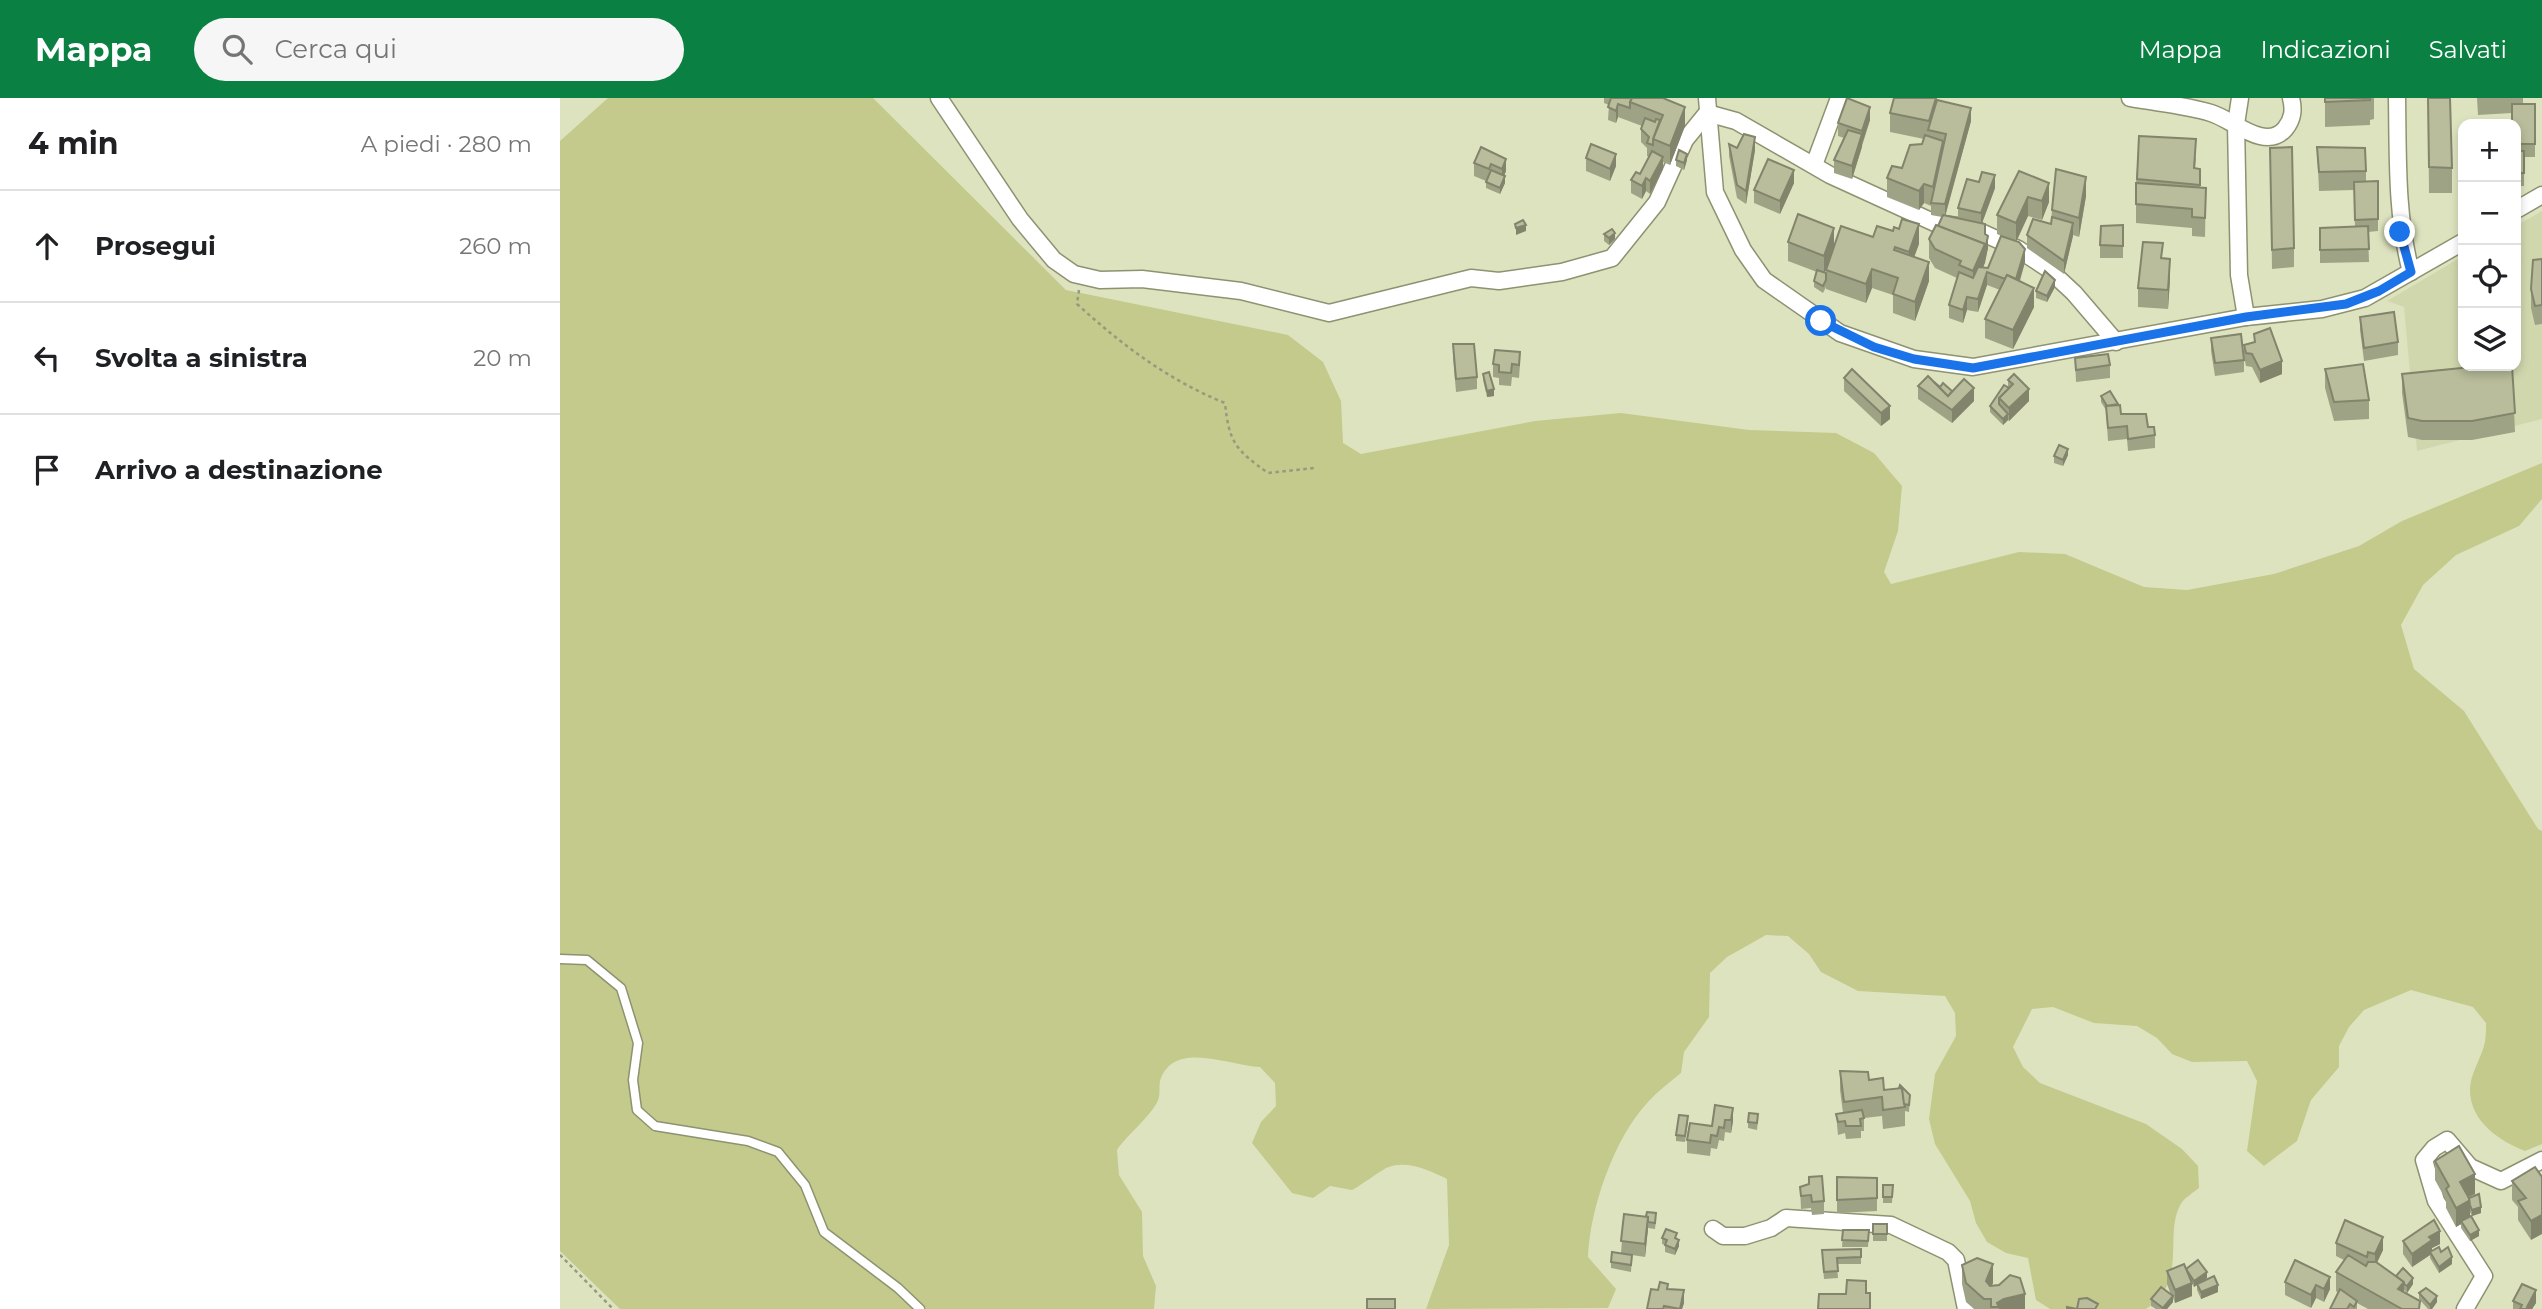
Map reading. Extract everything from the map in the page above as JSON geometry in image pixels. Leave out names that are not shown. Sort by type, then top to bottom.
[{"type":"street","points":[[939,98],[1020,219],[1054,260],[1074,275],[1100,280],[1142,279],[1241,291],[1329,313],[1471,278],[1499,281],[1562,272],[1612,258],[1657,202],[1685,140],[1707,106]]},
{"type":"street","points":[[1814,165],[1839,98]]},
{"type":"street","points":[[2130,98],[2202,110],[2266,138],[2279,135],[2291,120],[2291,98]]},
{"type":"street","points":[[2240,98],[2236,124],[2239,275],[2246,317]]},
{"type":"street","points":[[2397,98],[2398,208],[2400,232],[2411,272]]},
{"type":"street","points":[[1707,106],[1814,165],[1935,223],[1972,228],[2018,249],[2047,268],[2074,293],[2116,342]]},
{"type":"street","points":[[1707,106],[1715,192],[1743,250],[1764,280],[1840,333],[1914,359],[1973,368],[2246,317],[2346,304],[2383,289],[2458,245]]},
{"type":"street","points":[[2521,207],[2542,194]]},
{"type":"street","points":[[2465,1309],[2484,1276],[2436,1201],[2424,1160],[2447,1140],[2470,1167],[2501,1181],[2542,1160]]},
{"type":"street","points":[[1713,1229],[1723,1236],[1745,1236],[1771,1228],[1786,1218],[1891,1225],[1948,1252],[1956,1260],[1966,1309]]},
{"type":"lane","points":[[560,959],[587,960],[621,988],[638,1043],[633,1080],[637,1110],[655,1126],[748,1141],[778,1152],[805,1185],[824,1232],[898,1288],[920,1309]]},
{"type":"path","points":[[1082,276],[1077,304],[1135,353],[1186,387],[1225,403],[1228,433],[1244,456],[1268,473],[1314,468]]},
{"type":"path","points":[[560,1255],[613,1309]]},
{"type":"shaded area","points":[[608,98],[873,98],[1066,290],[1288,335],[1323,362],[1341,401],[1343,443],[1361,454],[1535,421],[1621,413],[1749,430],[1836,433],[1874,453],[1902,486],[1898,531],[1884,572],[1891,584],[2019,552],[2065,554],[2144,587],[2187,590],[2274,574],[2359,546],[2402,521],[2542,463],[2542,499],[2519,526],[2456,555],[2423,585],[2401,625],[2414,669],[2464,711],[2538,829],[2542,831],[2542,1144],[2525,1151],[2505,1142],[2480,1120],[2471,1100],[2470,1088],[2484,1046],[2486,1023],[2473,1007],[2411,990],[2364,1010],[2349,1027],[2339,1046],[2339,1067],[2311,1100],[2297,1141],[2264,1166],[2247,1151],[2257,1081],[2247,1061],[2192,1062],[2172,1054],[2157,1038],[2137,1026],[2094,1023],[2053,1007],[2032,1009],[2013,1047],[2023,1067],[2040,1083],[2146,1124],[2182,1149],[2198,1166],[2199,1188],[2182,1202],[2177,1214],[2171,1271],[2159,1298],[2146,1309],[2050,1309],[2036,1300],[2028,1258],[2006,1253],[1987,1242],[1976,1223],[1970,1201],[1935,1144],[1929,1119],[1935,1074],[1956,1036],[1955,1013],[1945,996],[1858,991],[1821,972],[1809,954],[1788,936],[1766,935],[1727,957],[1710,973],[1709,1017],[1684,1052],[1681,1073],[1660,1090],[1636,1117],[1606,1175],[1593,1217],[1588,1257],[1616,1289],[1608,1308],[1426,1309],[1449,1245],[1447,1179],[1419,1167],[1396,1165],[1386,1168],[1352,1190],[1330,1186],[1313,1198],[1292,1193],[1252,1143],[1261,1122],[1276,1106],[1275,1083],[1260,1067],[1191,1058],[1179,1060],[1168,1067],[1160,1080],[1159,1097],[1155,1106],[1117,1150],[1119,1175],[1142,1212],[1143,1256],[1156,1286],[1154,1309],[620,1309],[560,1251],[560,141]]},
{"type":"shaded area","points":[[2542,211],[2542,419],[2417,451],[2404,307],[2387,301],[2458,259],[2458,371],[2521,371],[2521,223]]},
{"type":"building","points":[[1611,98],[1632,98],[1630,108],[1618,104],[1616,111],[1608,107]]},
{"type":"building","points":[[1632,98],[1663,98],[1685,107],[1670,146],[1653,139],[1663,115],[1630,102]]},
{"type":"building","points":[[1847,98],[1870,107],[1862,131],[1838,123]]},
{"type":"building","points":[[1894,98],[1936,98],[1929,121],[1890,113]]},
{"type":"building","points":[[2325,98],[2370,98],[2370,100],[2325,102]]},
{"type":"building","points":[[2428,98],[2450,98],[2452,168],[2429,167]]},
{"type":"building","points":[[1937,100],[1971,108],[1945,204],[1931,203],[1946,134],[1928,130]]},
{"type":"building","points":[[2512,104],[2535,104],[2535,144],[2521,144],[2521,119],[2512,119]]},
{"type":"building","points":[[1645,118],[1655,122],[1656,119],[1660,120],[1653,145],[1647,143],[1649,137],[1641,129]]},
{"type":"building","points":[[1848,130],[1862,134],[1852,166],[1834,160]]},
{"type":"building","points":[[1744,134],[1755,137],[1746,191],[1737,185],[1729,144],[1737,148]]},
{"type":"building","points":[[1925,135],[1943,141],[1933,187],[1924,184],[1919,191],[1887,178],[1892,166],[1902,168],[1910,145],[1922,144]]},
{"type":"building","points":[[2139,136],[2196,139],[2194,168],[2200,169],[2200,185],[2137,179]]},
{"type":"building","points":[[1591,144],[1616,154],[1610,169],[1586,158]]},
{"type":"building","points":[[1481,147],[1506,159],[1502,169],[1491,164],[1489,169],[1474,163]]},
{"type":"building","points":[[2292,147],[2294,248],[2272,250],[2270,148]]},
{"type":"building","points":[[2317,147],[2365,148],[2366,171],[2319,172]]},
{"type":"building","points":[[1679,150],[1687,154],[1684,163],[1676,160]]},
{"type":"building","points":[[1652,151],[1663,157],[1650,181],[1646,178],[1642,186],[1631,180],[1636,172],[1640,174]]},
{"type":"building","points":[[2521,151],[2524,151],[2524,173],[2521,173]]},
{"type":"building","points":[[1768,159],[1794,170],[1780,201],[1754,190]]},
{"type":"building","points":[[2056,169],[2086,177],[2079,218],[2052,210]]},
{"type":"building","points":[[1491,170],[1505,176],[1500,188],[1486,182]]},
{"type":"building","points":[[2019,171],[2049,183],[2042,201],[2028,197],[2016,223],[1997,215]]},
{"type":"building","points":[[1982,172],[1995,175],[1981,213],[1958,208],[1967,179],[1979,182]]},
{"type":"building","points":[[2378,181],[2378,219],[2355,220],[2354,182]]},
{"type":"building","points":[[2136,183],[2206,188],[2205,218],[2192,217],[2192,209],[2136,204]]},
{"type":"building","points":[[1798,214],[1834,228],[1824,256],[1788,242]]},
{"type":"building","points":[[1943,215],[1985,224],[1985,234],[1988,236],[1985,250],[1985,244],[1938,226]]},
{"type":"building","points":[[2052,217],[2073,223],[2064,261],[2027,235],[2033,219],[2051,224]]},
{"type":"building","points":[[1902,219],[1919,224],[1909,252],[1895,247],[1894,250],[1929,262],[1915,302],[1893,294],[1898,278],[1872,269],[1866,284],[1826,270],[1841,226],[1873,237],[1877,226],[1893,231],[1894,227],[1899,229]]},
{"type":"building","points":[[1523,220],[1526,225],[1516,228],[1515,224]]},
{"type":"building","points":[[1936,225],[1985,244],[1973,271],[1959,265],[1961,261],[1935,249],[1929,239]]},
{"type":"building","points":[[2123,225],[2123,246],[2100,245],[2101,226]]},
{"type":"building","points":[[2368,226],[2369,249],[2320,250],[2320,228]]},
{"type":"building","points":[[1612,229],[1615,233],[1609,238],[1604,234]]},
{"type":"building","points":[[2001,236],[2019,242],[2025,249],[2016,279],[2007,275],[2005,279],[1987,272],[1978,299],[1967,297],[1963,310],[1949,305],[1959,272],[1973,278],[1978,267],[1988,268]]},
{"type":"building","points":[[2143,242],[2163,243],[2161,258],[2170,259],[2168,290],[2138,288]]},
{"type":"building","points":[[2542,259],[2542,305],[2535,306],[2531,289],[2533,260]]},
{"type":"building","points":[[1817,270],[1826,273],[1823,286],[1814,281]]},
{"type":"building","points":[[2045,271],[2055,280],[2047,296],[2036,291]]},
{"type":"building","points":[[2007,275],[2034,288],[2013,330],[1985,319]]},
{"type":"building","points":[[2394,312],[2398,342],[2364,348],[2360,317]]},
{"type":"building","points":[[2270,328],[2282,361],[2260,370],[2252,354],[2246,353],[2244,345],[2255,342],[2254,334]]},
{"type":"building","points":[[2241,334],[2244,360],[2215,363],[2211,338]]},
{"type":"building","points":[[1453,344],[1474,344],[1477,377],[1456,379]]},
{"type":"building","points":[[1495,350],[1520,352],[1519,365],[1512,364],[1511,373],[1499,372],[1499,365],[1493,364]]},
{"type":"building","points":[[2108,354],[2110,365],[2076,370],[2075,358]]},
{"type":"building","points":[[2363,364],[2369,400],[2334,402],[2325,369]]},
{"type":"building","points":[[2458,368],[2458,371],[2512,371],[2515,413],[2472,421],[2422,421],[2408,418],[2402,374]]},
{"type":"building","points":[[1852,369],[1890,406],[1881,413],[1844,378]]},
{"type":"building","points":[[1489,372],[1494,389],[1487,391],[1483,374]]},
{"type":"building","points":[[2014,374],[2029,389],[2009,408],[1999,398],[2013,384],[2008,380]]},
{"type":"building","points":[[1928,376],[1948,396],[1964,379],[1974,388],[1952,410],[1918,386]]},
{"type":"building","points":[[1934,382],[1940,387],[1943,383],[1952,391],[1948,396]]},
{"type":"building","points":[[2004,385],[2009,388],[1999,398],[1999,404],[2008,414],[2003,419],[1990,406]]},
{"type":"building","points":[[2110,391],[2118,404],[2107,406],[2101,396]]},
{"type":"building","points":[[2120,405],[2121,414],[2146,414],[2148,427],[2154,427],[2155,435],[2128,439],[2127,426],[2108,428],[2106,406]]},
{"type":"building","points":[[2059,445],[2068,449],[2063,460],[2054,456]]},
{"type":"building","points":[[1840,1071],[1868,1072],[1869,1080],[1883,1078],[1884,1090],[1902,1088],[1905,1107],[1883,1110],[1882,1097],[1844,1102]]},
{"type":"building","points":[[1900,1085],[1910,1095],[1909,1105],[1904,1104]]},
{"type":"building","points":[[1715,1105],[1733,1108],[1731,1120],[1725,1120],[1724,1128],[1719,1127],[1717,1136],[1711,1135],[1710,1143],[1687,1140],[1690,1123],[1712,1126]]},
{"type":"building","points":[[1862,1110],[1864,1118],[1860,1119],[1861,1126],[1846,1126],[1845,1121],[1838,1122],[1836,1114]]},
{"type":"building","points":[[1749,1113],[1758,1114],[1757,1123],[1748,1122]]},
{"type":"building","points":[[1679,1115],[1688,1116],[1685,1136],[1676,1135]]},
{"type":"building","points":[[2459,1146],[2475,1174],[2460,1182],[2470,1200],[2456,1208],[2446,1189],[2449,1186],[2435,1161]]},
{"type":"building","points":[[2535,1167],[2542,1177],[2542,1215],[2531,1221],[2518,1201],[2526,1198],[2512,1181]]},
{"type":"building","points":[[1822,1176],[1824,1201],[1812,1202],[1811,1195],[1801,1196],[1800,1187],[1809,1184],[1809,1177]]},
{"type":"building","points":[[1837,1177],[1877,1178],[1877,1198],[1837,1200]]},
{"type":"building","points":[[1883,1185],[1893,1185],[1892,1197],[1883,1197]]},
{"type":"building","points":[[2479,1194],[2481,1207],[2472,1210],[2469,1198]]},
{"type":"building","points":[[1647,1212],[1656,1213],[1655,1223],[1648,1222]]},
{"type":"building","points":[[1624,1214],[1648,1217],[1645,1244],[1621,1241]]},
{"type":"building","points":[[2471,1216],[2479,1230],[2470,1235],[2461,1221]]},
{"type":"building","points":[[2345,1220],[2383,1237],[2375,1254],[2368,1252],[2367,1257],[2336,1243]]},
{"type":"building","points":[[2434,1220],[2440,1231],[2429,1237],[2432,1240],[2412,1254],[2403,1241]]},
{"type":"building","points":[[1873,1224],[1887,1224],[1887,1234],[1873,1234]]},
{"type":"building","points":[[1666,1229],[1677,1233],[1675,1238],[1679,1240],[1675,1249],[1665,1245],[1667,1240],[1662,1238]]},
{"type":"building","points":[[1843,1230],[1869,1230],[1868,1241],[1842,1240]]},
{"type":"building","points":[[2439,1247],[2441,1252],[2448,1247],[2452,1257],[2439,1267],[2430,1252]]},
{"type":"building","points":[[1861,1249],[1861,1257],[1837,1258],[1838,1271],[1824,1272],[1822,1250]]},
{"type":"building","points":[[1612,1252],[1632,1255],[1631,1265],[1611,1262]]},
{"type":"building","points":[[2348,1255],[2366,1266],[2368,1262],[2376,1262],[2404,1282],[2398,1289],[2420,1301],[2419,1309],[2402,1309],[2336,1272]]},
{"type":"building","points":[[1977,1258],[1993,1264],[1986,1281],[1990,1286],[1999,1285],[2010,1275],[2020,1278],[2025,1294],[2004,1299],[1997,1303],[1999,1307],[1991,1307],[1991,1299],[1984,1299],[1966,1283],[1962,1265]]},
{"type":"building","points":[[2198,1260],[2207,1272],[2194,1281],[2186,1269]]},
{"type":"building","points":[[2295,1260],[2330,1277],[2324,1289],[2316,1285],[2311,1295],[2285,1282]]},
{"type":"building","points":[[2184,1264],[2192,1283],[2175,1290],[2167,1271]]},
{"type":"building","points":[[2403,1268],[2413,1278],[2407,1286],[2396,1276]]},
{"type":"building","points":[[2214,1276],[2218,1285],[2201,1292],[2197,1284]]},
{"type":"building","points":[[1847,1280],[1866,1281],[1866,1293],[1870,1293],[1870,1309],[1818,1309],[1819,1294],[1846,1294]]},
{"type":"building","points":[[1660,1282],[1668,1284],[1667,1289],[1684,1290],[1680,1309],[1664,1306],[1663,1309],[1647,1309],[1651,1289],[1658,1290]]},
{"type":"building","points":[[2522,1284],[2536,1290],[2527,1307],[2532,1309],[2520,1309],[2522,1305],[2513,1301]]},
{"type":"building","points":[[2161,1287],[2173,1296],[2163,1308],[2151,1299]]},
{"type":"building","points":[[2426,1288],[2437,1296],[2430,1305],[2419,1293]]},
{"type":"building","points":[[2340,1289],[2357,1301],[2354,1307],[2350,1304],[2347,1309],[2330,1309]]},
{"type":"building","points":[[2087,1298],[2098,1304],[2095,1309],[2077,1309],[2079,1299]]},
{"type":"building","points":[[1367,1299],[1395,1299],[1395,1309],[1367,1309]]},
{"type":"route","points":[[1821,321],[1840,333],[1874,347],[1914,359],[1973,368],[2246,317],[2322,309],[2365,298],[2411,272],[2400,232]]}]
